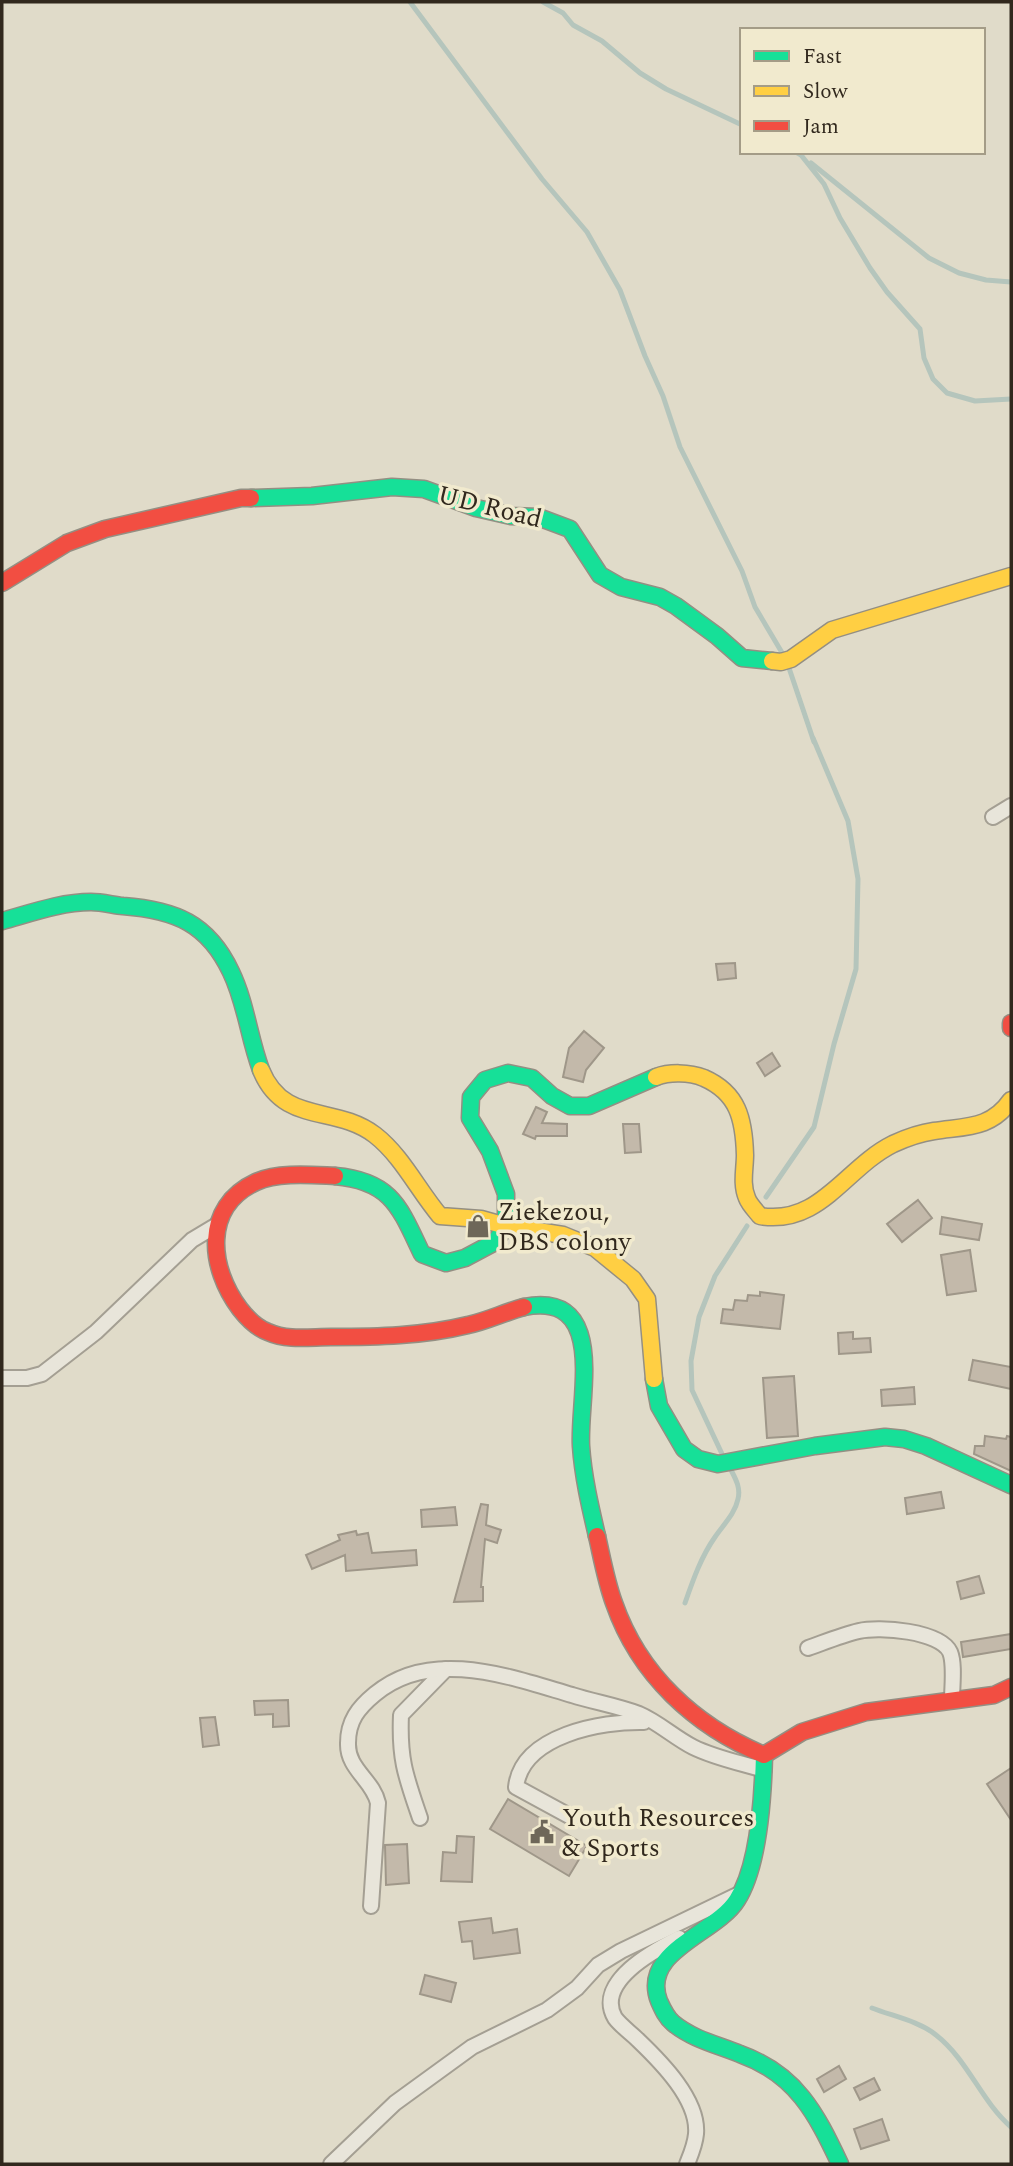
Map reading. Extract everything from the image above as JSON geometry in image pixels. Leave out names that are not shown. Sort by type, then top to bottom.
[{"type":"main road","name":"UD Road","points":[[2,583],[67,543],[105,529],[241,498],[312,496],[392,487],[424,489],[476,508],[511,516],[538,517],[570,529],[600,575],[621,587],[660,597],[676,606],[742,658],[781,662],[791,659],[832,630],[1011,576]]},
{"type":"main road","points":[[2,921],[37,911],[89,902],[169,912],[192,926],[211,941],[226,961],[239,991],[265,1083],[278,1098],[294,1106],[342,1118],[364,1128],[388,1149],[411,1175],[426,1200],[440,1216],[481,1219],[563,1235],[595,1248],[633,1279],[647,1299],[659,1406],[684,1449],[698,1459],[718,1464],[815,1446],[885,1437],[904,1439],[1011,1485]]},
{"type":"main road","points":[[1011,1023],[1011,1028]]},
{"type":"main road","points":[[764,1763],[696,1719],[661,1685],[633,1642],[615,1606],[587,1484],[581,1423],[581,1336],[572,1316],[556,1306],[534,1305],[438,1332],[285,1338],[261,1329],[239,1307],[224,1284],[214,1254],[217,1225],[231,1199],[257,1181],[279,1177],[333,1175],[369,1182],[390,1196],[422,1254],[446,1263],[465,1258],[495,1242],[506,1226],[506,1194],[490,1151],[471,1118],[471,1097],[485,1080],[508,1073],[532,1078],[552,1096],[570,1106],[589,1106],[666,1073],[698,1076],[717,1084],[732,1097],[740,1118],[745,1155],[743,1178],[747,1199],[760,1216],[781,1218],[796,1214],[822,1200],[866,1160],[886,1148],[906,1138],[988,1121],[1002,1113],[1011,1100]]},
{"type":"main road","points":[[840,2164],[810,2108],[794,2085],[765,2064],[694,2035],[668,2020],[656,1999],[656,1979],[662,1962],[736,1903],[751,1855],[764,1763],[802,1732],[866,1712],[993,1695],[1011,1687]]},
{"type":"street","points":[[993,817],[1011,806]]},
{"type":"street","points":[[2,1378],[27,1378],[42,1374],[96,1332],[192,1240],[217,1225]]},
{"type":"street","points":[[808,1648],[862,1630],[890,1629],[935,1638],[945,1644],[951,1654],[952,1700]]},
{"type":"street","points":[[371,1906],[378,1803],[376,1793],[355,1768],[348,1744],[352,1718],[360,1706],[389,1682],[406,1675],[460,1668],[490,1672],[638,1714],[694,1748],[764,1763]]},
{"type":"street","points":[[420,1818],[403,1769],[400,1746],[401,1715],[446,1669]]},
{"type":"street","points":[[573,1818],[516,1787],[517,1778],[526,1761],[543,1747],[576,1730],[619,1721],[653,1722]]},
{"type":"street","points":[[331,2164],[395,2103],[472,2047],[547,2010],[577,1988],[598,1965],[621,1951],[741,1893]]},
{"type":"street","points":[[697,2164],[697,2132],[694,2113],[687,2097],[614,2016],[613,1991],[626,1972],[641,1961],[672,1941],[724,1915]]},
{"type":"street","points":[[687,2164],[697,2132]]},
{"type":"building","points":[[735,963],[736,978],[718,980],[716,964]]},
{"type":"building","points":[[584,1031],[604,1048],[586,1070],[583,1082],[563,1077],[569,1048]]},
{"type":"building","points":[[772,1053],[780,1066],[765,1076],[757,1063]]},
{"type":"building","points":[[536,1107],[547,1112],[542,1123],[567,1124],[567,1136],[536,1136],[535,1139],[523,1134]]},
{"type":"building","points":[[623,1124],[639,1124],[641,1152],[625,1153]]},
{"type":"building","points":[[918,1200],[932,1218],[902,1242],[887,1224]]},
{"type":"building","points":[[942,1217],[982,1224],[979,1240],[940,1234]]},
{"type":"building","points":[[970,1250],[976,1291],[947,1295],[941,1255]]},
{"type":"building","points":[[760,1292],[784,1295],[780,1329],[721,1323],[723,1309],[733,1310],[735,1300],[747,1301],[748,1295],[760,1296]]},
{"type":"building","points":[[853,1332],[853,1339],[870,1338],[871,1352],[839,1354],[838,1333]]},
{"type":"building","points":[[973,1360],[1011,1367],[1011,1389],[969,1380]]},
{"type":"building","points":[[794,1376],[798,1436],[767,1438],[763,1378]]},
{"type":"building","points":[[914,1387],[915,1404],[882,1406],[881,1390]]},
{"type":"building","points":[[985,1436],[1006,1439],[1007,1436],[1011,1437],[1011,1471],[974,1454],[975,1446],[984,1446]]},
{"type":"building","points":[[941,1492],[944,1508],[907,1514],[905,1498]]},
{"type":"building","points":[[481,1504],[488,1505],[486,1525],[501,1530],[497,1543],[485,1539],[481,1587],[483,1601],[454,1602]]},
{"type":"building","points":[[455,1507],[457,1525],[422,1527],[421,1510]]},
{"type":"building","points":[[356,1531],[357,1535],[368,1533],[372,1553],[416,1550],[417,1565],[346,1571],[345,1555],[312,1569],[306,1555],[340,1540],[338,1535]]},
{"type":"building","points":[[979,1576],[984,1593],[961,1599],[957,1582]]},
{"type":"building","points":[[1011,1634],[1011,1649],[963,1657],[961,1642]]},
{"type":"building","points":[[288,1700],[289,1726],[273,1727],[273,1714],[255,1715],[254,1701]]},
{"type":"building","points":[[215,1717],[219,1745],[203,1747],[200,1718]]},
{"type":"building","points":[[1011,1768],[1011,1820],[987,1784]]},
{"type":"building","points":[[508,1799],[587,1846],[569,1876],[490,1829]]},
{"type":"building","points":[[457,1836],[474,1837],[472,1882],[441,1881],[443,1852],[456,1853]]},
{"type":"building","points":[[407,1844],[409,1883],[386,1885],[385,1845]]},
{"type":"building","points":[[491,1918],[493,1933],[517,1929],[520,1953],[474,1959],[472,1941],[462,1942],[459,1922]]},
{"type":"building","points":[[425,1975],[456,1983],[451,2002],[420,1994]]},
{"type":"building","points":[[839,2066],[846,2079],[824,2092],[817,2079]]},
{"type":"building","points":[[874,2078],[880,2090],[860,2100],[854,2088]]},
{"type":"building","points":[[882,2119],[889,2140],[861,2149],[854,2129]]},
{"type":"waterway","points":[[410,2],[542,179],[587,232],[620,290],[663,396],[680,447],[742,571],[755,607],[784,656]]},
{"type":"waterway","points":[[543,2],[563,13],[573,25],[602,41],[640,73],[666,89],[740,124]]},
{"type":"waterway","points":[[799,154],[824,184],[840,218],[870,268],[920,329],[924,358],[933,379],[947,393],[975,401],[1011,399]]},
{"type":"waterway","points":[[811,163],[929,258],[959,273],[986,280],[1011,282]]},
{"type":"waterway","points":[[788,665],[814,742]]},
{"type":"waterway","points":[[766,1197],[814,1127],[856,969],[858,879],[848,821],[813,738]]},
{"type":"waterway","points":[[723,1456],[692,1390],[691,1361],[699,1317],[715,1276],[747,1226]]},
{"type":"waterway","points":[[685,1603],[706,1553],[736,1504],[738,1487],[730,1468]]},
{"type":"waterway","points":[[872,2008],[914,2022],[936,2035],[957,2056],[1000,2117],[1011,2127]]},
{"type":"traffic: fast","points":[[251,498],[312,496],[392,487],[424,489],[476,508],[511,516],[538,517],[570,529],[600,575],[621,587],[660,597],[676,606],[742,658],[772,661]]},
{"type":"traffic: fast","points":[[2,921],[57,906],[91,902],[159,911],[188,922],[212,942],[231,972],[261,1070]]},
{"type":"traffic: fast","points":[[335,1176],[370,1184],[382,1191],[400,1210],[422,1254],[446,1263],[465,1258],[495,1242],[506,1226],[506,1194],[490,1151],[470,1118],[471,1097],[485,1080],[508,1073],[532,1078],[552,1096],[570,1106],[589,1106],[656,1077]]},
{"type":"traffic: fast","points":[[524,1307],[551,1306],[568,1315],[579,1331],[584,1376],[581,1446],[597,1536]]},
{"type":"traffic: fast","points":[[654,1379],[659,1406],[684,1449],[698,1459],[718,1464],[815,1446],[885,1437],[904,1439],[926,1446],[1011,1485]]},
{"type":"traffic: fast","points":[[764,1755],[755,1850],[744,1886],[727,1912],[683,1944],[660,1969],[656,1984],[659,2001],[668,2018],[680,2029],[759,2062],[790,2084],[813,2112],[840,2164]]},
{"type":"traffic: slow","points":[[772,661],[791,659],[832,630],[1011,576]]},
{"type":"traffic: slow","points":[[261,1070],[271,1088],[296,1107],[359,1126],[385,1143],[440,1216],[481,1219],[563,1235],[595,1248],[633,1279],[647,1299],[654,1379]]},
{"type":"traffic: slow","points":[[656,1077],[679,1073],[698,1076],[715,1084],[732,1099],[743,1130],[745,1193],[749,1203],[760,1216],[781,1217],[799,1212],[816,1204],[876,1154],[893,1144],[924,1133],[967,1127],[986,1121],[1011,1100]]},
{"type":"traffic: jam","points":[[2,583],[67,543],[105,529],[251,498]]},
{"type":"traffic: jam","points":[[1011,1023],[1011,1028]]},
{"type":"traffic: jam","points":[[335,1176],[295,1175],[265,1179],[239,1193],[226,1207],[219,1222],[216,1240],[222,1275],[240,1309],[260,1328],[291,1338],[400,1335],[468,1325],[524,1307]]},
{"type":"traffic: jam","points":[[597,1536],[614,1603],[638,1653],[654,1675],[693,1713],[715,1729],[764,1755],[802,1732],[866,1712],[994,1695],[1011,1687]]},
{"type":"place","name":"Ziekezou, DBS colony","points":[[478,1226]]},
{"type":"place","name":"Youth Resources & Sports","points":[[542,1832]]}]
